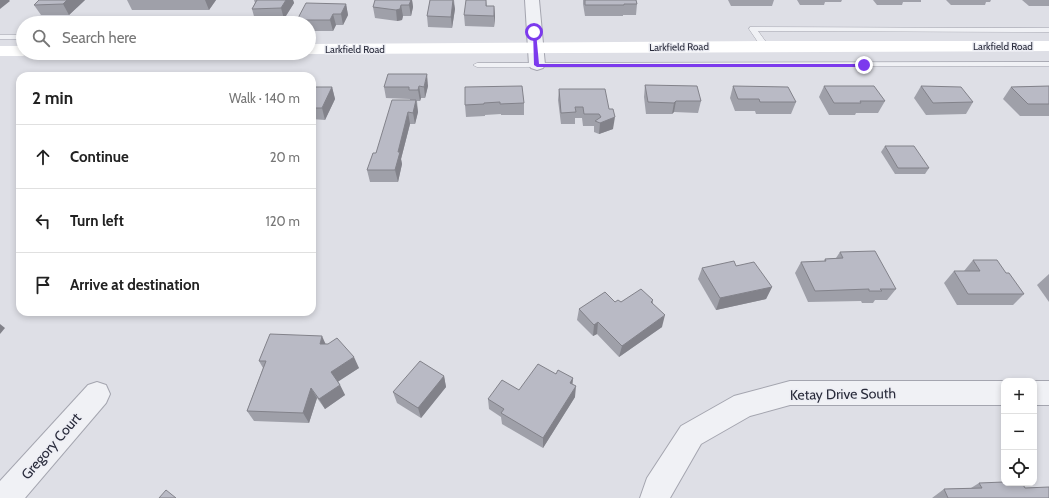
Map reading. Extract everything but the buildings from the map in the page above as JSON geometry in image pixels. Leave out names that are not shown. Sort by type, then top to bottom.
[{"type":"main road","name":"Larkfield Road","points":[[316,49],[1049,46]]},
{"type":"main road","points":[[0,51],[16,51]]},
{"type":"street","points":[[532,0],[537,65]]},
{"type":"street","name":"Ketay Drive South","points":[[655,498],[658,489],[691,435],[744,405],[790,393],[1001,393]]},
{"type":"street","points":[[1037,393],[1049,393]]},
{"type":"street","name":"Gregory Court","points":[[5,498],[96,394]]},
{"type":"lane","points":[[764,46],[753,30],[1049,30]]},
{"type":"lane","points":[[0,37],[16,37]]},
{"type":"lane","points":[[477,65],[1049,64]]},
{"type":"route","points":[[534,32],[537,65],[864,65]]}]
